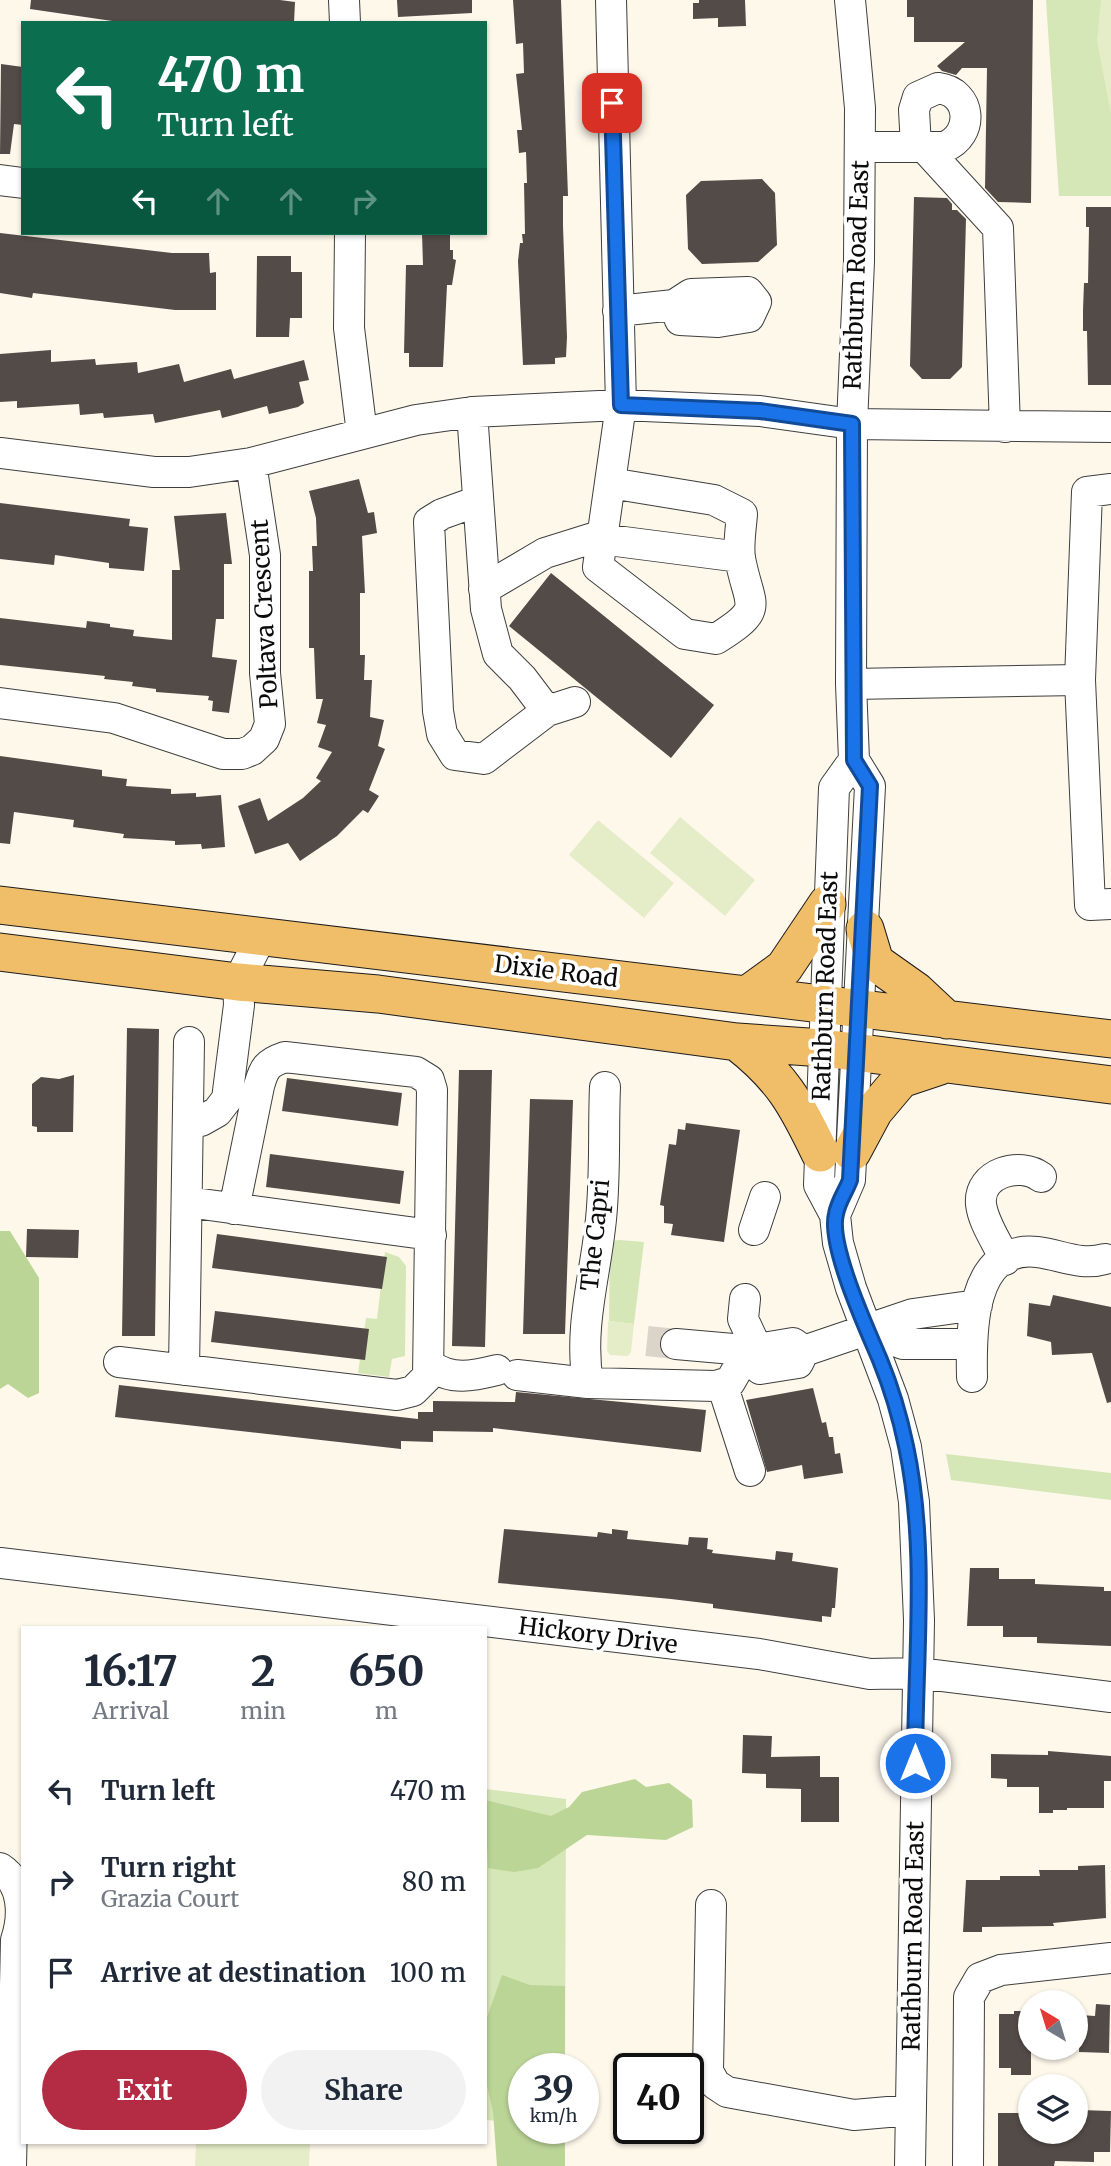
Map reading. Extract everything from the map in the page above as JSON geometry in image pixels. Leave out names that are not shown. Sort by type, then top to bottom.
[{"type":"main road","points":[[747,995],[784,968],[827,904]]},
{"type":"main road","name":"Dixie Road","points":[[0,905],[1111,1039]]},
{"type":"main road","points":[[865,929],[875,962],[916,991],[947,1020]]},
{"type":"main road","name":"Dixie Road","points":[[0,953],[238,993],[378,993],[737,1042],[823,1048],[1111,1085]]},
{"type":"main road","points":[[737,1042],[775,1074],[799,1110],[836,1152],[901,1079],[941,1065]]},
{"type":"street","points":[[344,0],[345,21]]},
{"type":"street","points":[[610,484],[714,500],[742,514],[740,557],[752,601],[744,621],[716,639],[685,634],[598,567],[621,405],[611,0]]},
{"type":"street","name":"Rathburn Road East","points":[[836,1152],[859,1053],[870,786],[854,760],[851,684],[852,424],[859,261],[860,108],[850,0]]},
{"type":"street","points":[[860,147],[928,147],[998,228],[1005,427]]},
{"type":"street","points":[[0,180],[21,183]]},
{"type":"street","points":[[350,235],[349,328],[362,434]]},
{"type":"street","points":[[618,311],[674,305]]},
{"type":"street","points":[[0,453],[154,472],[200,472],[251,463],[416,420],[472,412],[621,405],[760,411],[852,424],[1111,428]]},
{"type":"street","points":[[472,412],[484,589],[498,654],[522,678],[561,706],[484,759],[455,755],[442,734],[438,711],[429,523],[442,514],[478,501]]},
{"type":"street","name":"Poltava Crescent","points":[[0,703],[123,720],[223,754],[242,754],[257,747],[267,734],[270,718],[265,673],[265,555],[251,463]]},
{"type":"street","points":[[1111,489],[1087,492],[1080,680],[1090,905],[1111,904]]},
{"type":"street","points":[[484,589],[545,553],[593,538],[740,557]]},
{"type":"street","points":[[851,684],[1080,680]]},
{"type":"street","name":"Rathburn Road East","points":[[854,760],[834,788],[823,1048],[836,1152],[850,1180],[835,1215],[838,1242],[866,1330],[893,1399],[908,1461],[914,1502],[918,1673],[910,2166]]},
{"type":"street","points":[[188,1122],[201,1121],[217,1112],[227,1099],[238,993],[261,937]]},
{"type":"street","points":[[184,1370],[189,1042]]},
{"type":"street","points":[[119,1362],[397,1395],[413,1391],[429,1371],[432,1090],[429,1080],[416,1072],[285,1057],[270,1062],[263,1069],[234,1209]]},
{"type":"street","name":"The Capri","points":[[588,1383],[584,1357],[584,1321],[601,1226],[605,1087]]},
{"type":"street","points":[[1005,1260],[981,1204],[983,1192],[991,1181],[1012,1169],[1025,1169],[1041,1177]]},
{"type":"street","points":[[754,1230],[765,1197]]},
{"type":"street","points":[[187,1202],[431,1235]]},
{"type":"street","points":[[972,1377],[971,1344],[979,1289],[986,1276],[1005,1260],[1027,1251],[1087,1264],[1105,1259]]},
{"type":"street","points":[[745,1299],[743,1319],[750,1357]]},
{"type":"street","points":[[429,1371],[466,1377],[507,1372],[588,1383],[722,1384],[735,1377],[750,1357],[793,1343],[804,1351],[913,1314],[977,1305]]},
{"type":"street","points":[[866,1330],[903,1344],[971,1344]]},
{"type":"street","points":[[676,1344],[733,1349],[750,1357]]},
{"type":"street","points":[[722,1384],[750,1471]]},
{"type":"street","name":"Hickory Drive","points":[[0,1563],[759,1654],[870,1674],[918,1673],[1111,1697]]},
{"type":"street","points":[[0,1868],[12,1880],[21,1901],[20,1927],[16,1940],[11,2166]]},
{"type":"street","points":[[710,1905],[708,2071],[715,2084],[727,2092],[854,2115],[911,2110]]},
{"type":"street","points":[[968,2166],[969,1997],[980,1978],[1001,1970],[1111,1958]]},
{"type":"green space","points":[[1046,0],[1111,0],[1111,196],[1059,196]]},
{"type":"green space","points":[[1101,0],[1111,0],[1111,114],[1097,41]]},
{"type":"green space","points":[[680,817],[755,880],[725,916],[650,853]]},
{"type":"green space","points":[[598,820],[674,883],[644,918],[569,855]]},
{"type":"green space","points":[[0,1231],[10,1231],[39,1278],[39,1393],[28,1398],[8,1384],[0,1389]]},
{"type":"green space","points":[[610,1241],[644,1242],[634,1324],[609,1321]]},
{"type":"green space","points":[[385,1252],[399,1257],[406,1266],[405,1356],[392,1359],[389,1377],[358,1373],[366,1318],[377,1319]]},
{"type":"green space","points":[[608,1321],[634,1324],[631,1352],[628,1356],[610,1355],[607,1351]]},
{"type":"green space","points":[[946,1454],[1111,1473],[1111,1500],[951,1480]]},
{"type":"green space","points":[[635,1779],[646,1787],[669,1783],[692,1800],[693,1827],[666,1840],[587,1835],[538,1868],[514,1872],[488,1868],[487,1800],[551,1816],[569,1807],[582,1792]]},
{"type":"green space","points":[[487,1789],[566,1799],[565,2053],[508,2053],[508,2122],[487,2120]]},
{"type":"green space","points":[[502,1975],[530,1985],[565,1986],[565,2053],[508,2053],[508,2144],[565,2144],[565,2166],[497,2166],[493,2112],[487,2086],[487,2017]]},
{"type":"green space","points":[[196,2144],[310,2144],[309,2166],[195,2166]]},
{"type":"building","points":[[31,0],[295,2],[294,21],[112,21],[30,9]]},
{"type":"building","points":[[397,0],[472,0],[472,13],[398,17]]},
{"type":"building","points":[[513,0],[561,0],[568,196],[563,196],[567,337],[566,357],[555,358],[555,364],[523,365],[518,261],[520,243],[523,243],[522,234],[525,234],[524,183],[527,183],[526,152],[519,153],[517,130],[522,130],[516,74],[524,73],[523,43],[516,44]]},
{"type":"building","points":[[699,0],[745,0],[746,26],[718,27],[718,18],[693,19],[693,3],[699,3]]},
{"type":"building","points":[[907,0],[1033,0],[1031,203],[998,202],[985,188],[987,68],[962,68],[956,75],[942,71],[937,66],[965,42],[914,42],[914,17],[907,17]]},
{"type":"building","points":[[1,64],[21,67],[21,125],[14,124],[10,154],[0,154]]},
{"type":"building","points":[[762,179],[775,193],[777,245],[758,262],[702,264],[688,249],[686,195],[701,181]]},
{"type":"building","points":[[914,197],[947,198],[952,204],[952,210],[957,210],[966,219],[962,367],[950,379],[922,379],[910,366]]},
{"type":"building","points":[[1086,207],[1111,207],[1111,385],[1088,385],[1087,331],[1083,331],[1084,283],[1088,283],[1089,227],[1086,227]]},
{"type":"building","points":[[0,233],[172,253],[209,253],[210,273],[216,272],[216,310],[175,310],[33,293],[32,298],[0,293]]},
{"type":"building","points":[[422,235],[450,235],[450,250],[453,250],[453,259],[456,260],[452,285],[447,285],[443,367],[409,367],[409,353],[404,353],[406,265],[423,265]]},
{"type":"building","points":[[257,256],[291,256],[291,272],[302,272],[302,318],[290,318],[289,337],[256,337]]},
{"type":"building","points":[[51,350],[51,362],[95,359],[96,365],[137,362],[138,373],[179,364],[184,382],[231,369],[234,379],[304,360],[309,380],[299,382],[304,403],[298,407],[269,414],[267,406],[222,418],[220,410],[155,423],[153,414],[104,418],[103,413],[80,415],[79,404],[17,408],[17,401],[0,402],[0,354]]},
{"type":"building","points":[[359,479],[368,513],[374,512],[377,533],[362,536],[365,593],[360,593],[360,655],[365,655],[364,680],[372,680],[370,717],[384,720],[378,746],[385,749],[369,790],[379,796],[368,813],[363,810],[337,836],[300,861],[288,843],[255,854],[238,806],[260,798],[268,821],[303,798],[321,781],[316,778],[332,752],[318,747],[326,725],[317,723],[323,699],[316,699],[314,648],[309,648],[309,571],[313,571],[312,546],[317,546],[316,518],[309,491]]},
{"type":"building","points":[[0,503],[130,519],[129,526],[148,528],[144,571],[109,568],[109,563],[55,555],[54,565],[0,559]]},
{"type":"building","points":[[226,513],[232,564],[224,564],[224,619],[216,619],[212,657],[237,660],[229,713],[212,711],[213,701],[208,700],[209,696],[156,692],[156,689],[132,686],[133,682],[104,679],[105,676],[0,665],[0,618],[86,628],[87,621],[134,630],[133,636],[172,640],[172,570],[180,570],[174,516]]},
{"type":"building","points":[[551,573],[714,705],[671,758],[509,626]]},
{"type":"building","points":[[0,756],[102,770],[102,776],[127,779],[126,786],[171,789],[171,794],[196,793],[196,797],[221,795],[225,847],[202,849],[201,844],[175,845],[175,841],[123,838],[124,834],[73,827],[74,820],[14,812],[10,844],[0,843]]},
{"type":"building","points":[[127,1028],[159,1029],[155,1336],[122,1336]]},
{"type":"building","points":[[459,1070],[492,1070],[485,1347],[452,1346]]},
{"type":"building","points":[[74,1075],[73,1132],[37,1132],[37,1127],[32,1126],[32,1084],[41,1077],[59,1079]]},
{"type":"building","points":[[287,1078],[402,1093],[398,1126],[282,1111]]},
{"type":"building","points":[[530,1099],[573,1100],[565,1334],[523,1334]]},
{"type":"building","points":[[686,1123],[740,1130],[724,1242],[671,1235],[673,1224],[664,1223],[664,1206],[660,1205],[669,1144],[676,1145],[678,1129],[685,1130]]},
{"type":"building","points":[[270,1154],[404,1171],[400,1204],[266,1187]]},
{"type":"building","points":[[27,1229],[79,1230],[78,1258],[26,1257]]},
{"type":"building","points":[[217,1234],[387,1257],[382,1289],[212,1268]]},
{"type":"building","points":[[1053,1295],[1111,1307],[1111,1402],[1107,1403],[1092,1353],[1052,1355],[1051,1342],[1027,1336],[1029,1303],[1050,1306]]},
{"type":"building","points":[[215,1311],[369,1329],[365,1360],[211,1342]]},
{"type":"building","points":[[119,1385],[418,1419],[418,1412],[433,1412],[433,1401],[515,1402],[516,1392],[706,1410],[701,1452],[493,1428],[493,1432],[433,1431],[433,1442],[401,1441],[401,1449],[115,1417]]},
{"type":"building","points":[[813,1388],[822,1423],[826,1422],[829,1437],[833,1437],[835,1454],[840,1453],[843,1473],[804,1479],[802,1465],[767,1472],[746,1400]]},
{"type":"building","points":[[504,1529],[597,1537],[598,1532],[612,1534],[612,1529],[628,1531],[627,1539],[688,1545],[689,1537],[708,1538],[707,1549],[713,1550],[712,1553],[775,1560],[776,1551],[793,1553],[792,1561],[838,1568],[835,1608],[832,1608],[831,1617],[822,1616],[822,1622],[713,1608],[713,1604],[498,1583]]},
{"type":"building","points":[[970,1568],[999,1568],[999,1579],[1035,1579],[1035,1584],[1104,1587],[1104,1591],[1111,1591],[1111,1646],[1037,1643],[1037,1637],[1003,1637],[1003,1626],[967,1626]]},
{"type":"building","points":[[743,1735],[772,1736],[771,1757],[820,1756],[820,1777],[839,1777],[839,1822],[801,1822],[801,1789],[766,1788],[766,1774],[742,1773]]},
{"type":"building","points":[[1048,1751],[1111,1756],[1111,1781],[1104,1781],[1104,1808],[1067,1808],[1053,1810],[1053,1813],[1039,1813],[1039,1787],[1007,1787],[1007,1779],[991,1778],[991,1754],[1048,1755]]},
{"type":"building","points":[[1105,1865],[1106,1918],[1053,1923],[1054,1926],[982,1927],[982,1932],[963,1932],[966,1880],[1000,1880],[1000,1876],[1040,1876],[1039,1870],[1078,1870],[1078,1866]]},
{"type":"building","points":[[1096,2004],[1110,2005],[1109,2053],[1088,2052],[1088,2016],[1095,2016]]},
{"type":"building","points":[[1014,2011],[1018,2011],[1018,2060],[1031,2060],[1031,2074],[1011,2075],[1011,2068],[999,2068],[999,2014],[1014,2014]]},
{"type":"building","points":[[1088,2110],[1111,2111],[1110,2152],[1094,2152],[1094,2162],[1055,2161],[1054,2166],[998,2166],[998,2113],[1018,2113],[1018,2144],[1088,2144]]},
{"type":"tunnel","points":[[647,1341],[676,1344]]},
{"type":"route","points":[[612,103],[621,405],[698,406],[760,411],[852,424],[851,684],[854,760],[870,786],[861,1007],[850,1180],[835,1215],[838,1242],[851,1288],[880,1361],[906,1447],[914,1502],[919,1620],[915,1763]]}]
